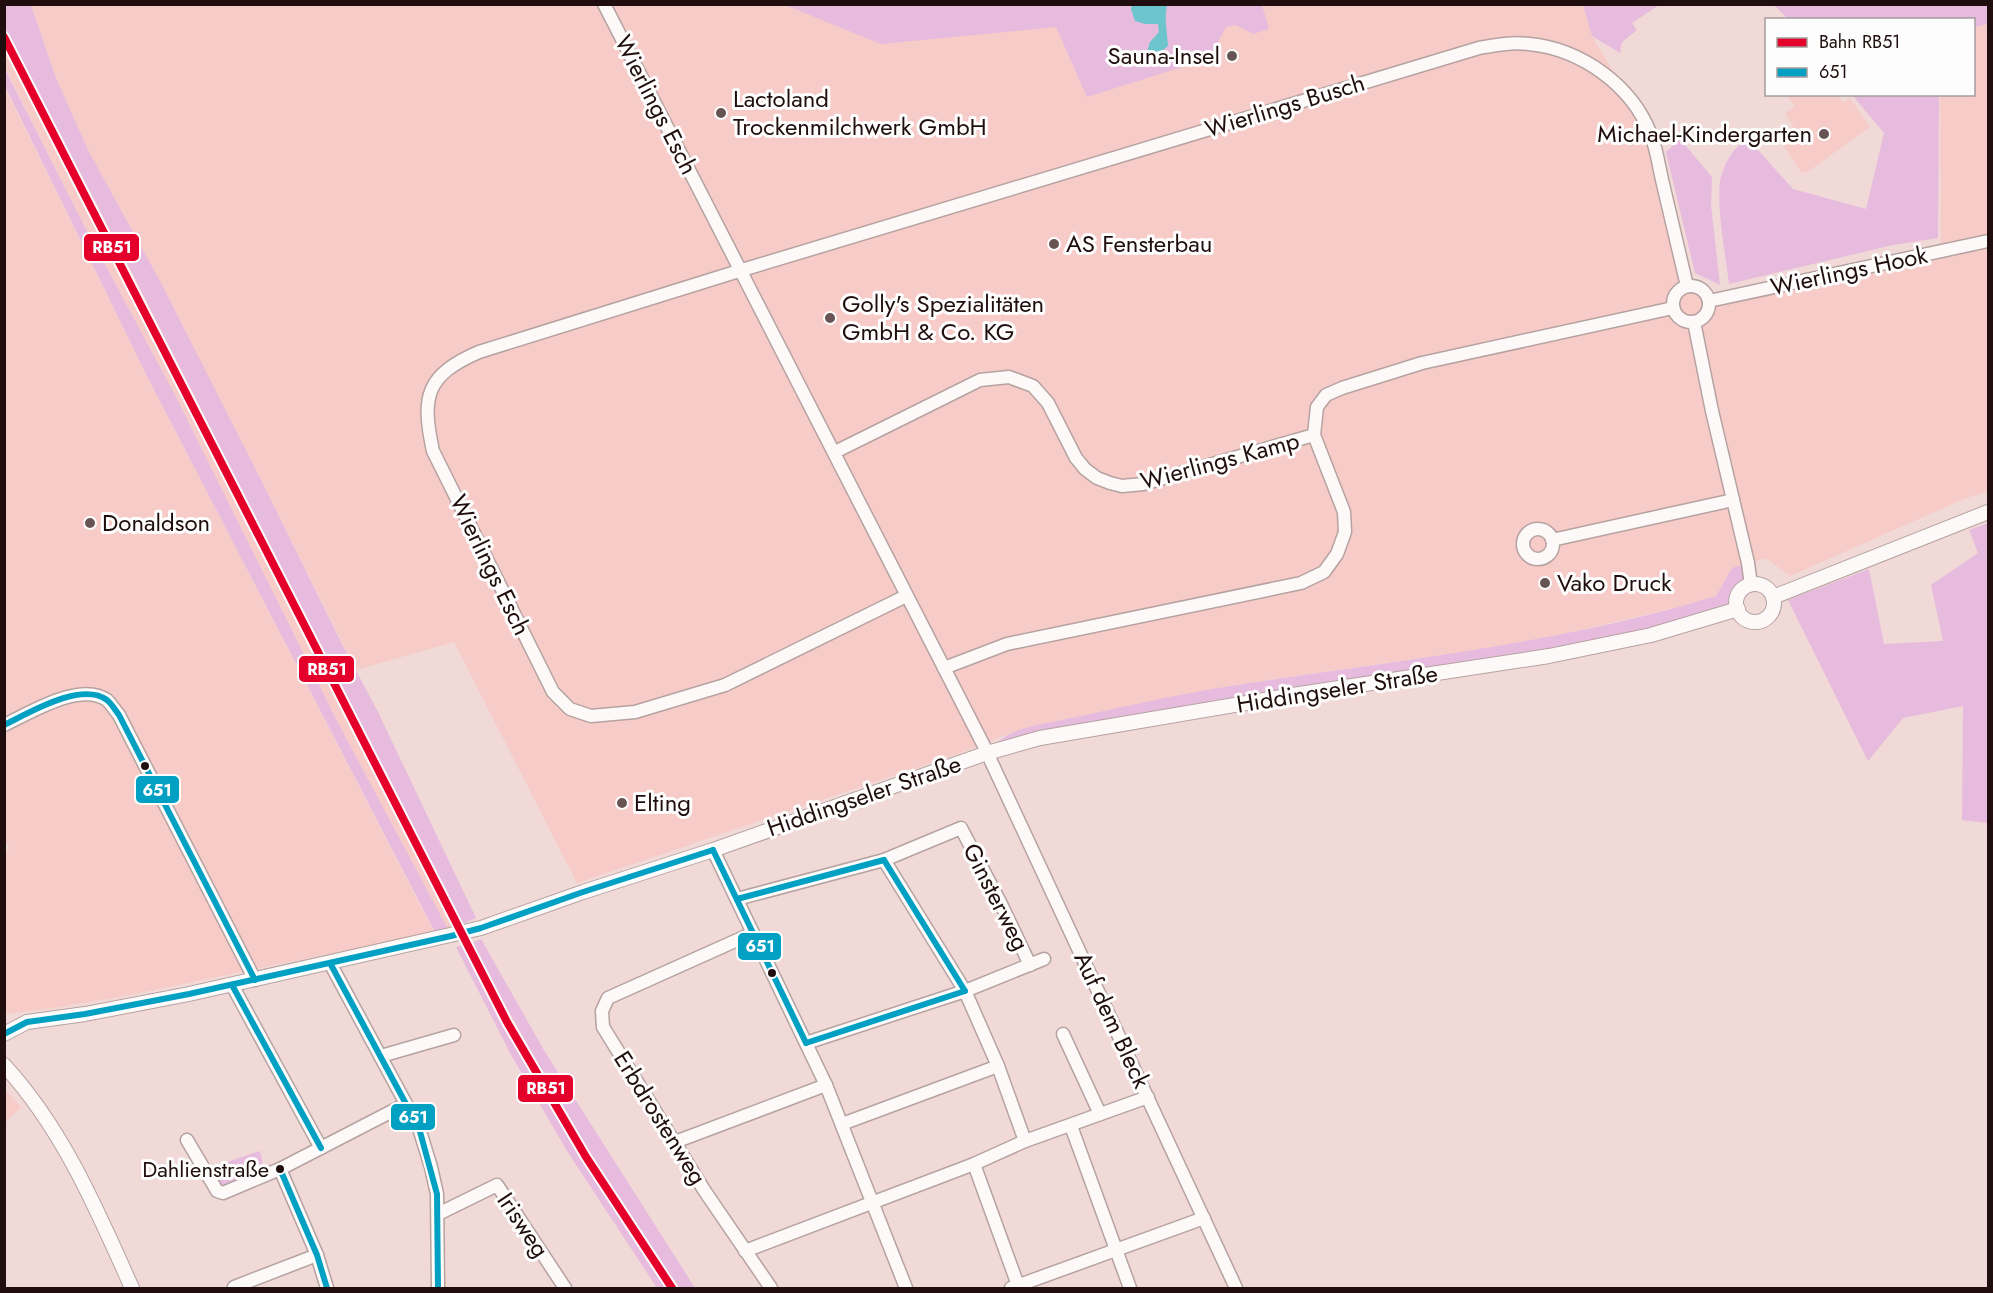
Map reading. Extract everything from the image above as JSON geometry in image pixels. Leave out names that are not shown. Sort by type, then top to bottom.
[{"type":"street","name":"Wierlings Esch","points":[[604,4],[987,753]]},
{"type":"street","name":"Wierlings Busch","points":[[742,270],[1302,100],[1503,43],[1530,44],[1580,59],[1604,74],[1620,88],[1639,111],[1652,135],[1687,286]]},
{"type":"street","name":"Wierlings Hook","points":[[1709,301],[1989,241]]},
{"type":"street","name":"Wierlings Esch","points":[[742,270],[479,352],[455,362],[434,382],[428,402],[427,422],[433,451],[553,692],[570,709],[591,716],[635,712],[725,685],[906,596]]},
{"type":"street","points":[[1692,285],[1702,289],[1709,301],[1706,315],[1694,322],[1681,320],[1673,309],[1674,297],[1681,288],[1687,286],[1692,285]]},
{"type":"street","name":"Wierlings Kamp","points":[[944,668],[1007,644],[1301,584],[1324,572],[1337,554],[1345,532],[1344,512],[1314,435],[1317,407],[1326,395],[1422,363],[1673,309]]},
{"type":"street","points":[[1694,322],[1751,585]]},
{"type":"street","name":"Wierlings Kamp","points":[[835,452],[980,380],[1009,377],[1034,386],[1048,403],[1076,458],[1085,469],[1103,480],[1122,486],[1143,484],[1314,435]]},
{"type":"street","points":[[1552,540],[1733,500]]},
{"type":"street","points":[[1773,597],[1989,512]]},
{"type":"street","points":[[1751,585],[1764,587],[1773,597],[1773,610],[1764,620],[1751,622],[1737,609],[1739,594],[1751,585]]},
{"type":"street","name":"Hiddingseler Straße","points":[[4,1034],[27,1022],[95,1012],[232,985],[482,928],[713,850],[987,753],[1040,738],[1293,695],[1549,656],[1651,635],[1737,609]]},
{"type":"street","points":[[4,725],[68,696],[86,693],[106,699],[119,715],[255,980]]},
{"type":"street","name":"Auf dem Bleck","points":[[987,753],[1236,1288]]},
{"type":"street","name":"Ginsterweg","points":[[884,860],[961,828],[1030,965]]},
{"type":"street","points":[[713,850],[826,1085],[906,1288]]},
{"type":"street","points":[[737,899],[884,860],[965,991],[998,1066],[1025,1141]]},
{"type":"street","name":"Erbdrostenweg","points":[[753,933],[608,998],[602,1011],[603,1027],[745,1251],[771,1288]]},
{"type":"street","points":[[806,1043],[965,991],[1044,959]]},
{"type":"street","points":[[330,963],[419,1128],[432,1167],[438,1214],[438,1288]]},
{"type":"street","points":[[232,985],[321,1148]]},
{"type":"street","points":[[1064,1034],[1100,1114]]},
{"type":"street","points":[[381,1056],[454,1035]]},
{"type":"street","points":[[4,1065],[23,1086],[65,1148],[93,1201],[132,1288]]},
{"type":"street","points":[[842,1124],[998,1066]]},
{"type":"street","points":[[675,1142],[826,1085]]},
{"type":"street","points":[[745,1251],[974,1164],[1025,1141],[1148,1097]]},
{"type":"street","points":[[187,1140],[217,1191],[223,1192],[280,1169],[406,1104]]},
{"type":"street","points":[[1071,1126],[1130,1288]]},
{"type":"street","points":[[974,1164],[1016,1288],[1114,1249],[1204,1218]]},
{"type":"street","points":[[280,1169],[317,1255],[327,1288]]},
{"type":"street","name":"Irisweg","points":[[438,1214],[497,1185],[565,1288]]},
{"type":"street","points":[[234,1287],[317,1255]]},
{"type":"shaded area","points":[[5,4],[31,5],[56,78],[88,150],[161,283],[261,480],[378,712],[476,918],[462,924],[270,553],[198,403],[5,28]]},
{"type":"shaded area","points":[[1583,4],[1659,5],[1632,23],[1637,30],[1622,42],[1620,53],[1592,36]]},
{"type":"shaded area","points":[[31,5],[1583,5],[1592,36],[1651,135],[1692,286],[1702,289],[1708,296],[1941,252],[1940,96],[1975,96],[1975,27],[1988,24],[1988,491],[1964,499],[1790,576],[1766,558],[1732,568],[1716,596],[1682,606],[1568,633],[1477,650],[1234,685],[1036,725],[577,883],[454,642],[356,670],[261,480],[88,150],[56,78]]},
{"type":"shaded area","points":[[785,5],[1262,5],[1269,29],[1253,34],[1236,25],[1226,27],[1208,61],[1190,51],[1182,67],[1087,97],[1056,27],[881,44]]},
{"type":"shaded area","points":[[1774,5],[1988,5],[1988,24],[1975,27],[1975,18],[1787,18]]},
{"type":"shaded area","points":[[4,28],[128,265],[270,553],[464,927],[449,931],[336,719],[175,395],[86,229],[5,67]]},
{"type":"shaded area","points":[[4,67],[86,229],[175,395],[336,719],[449,931],[436,934],[147,376],[5,86]]},
{"type":"shaded area","points":[[4,86],[147,376],[434,932],[130,995],[5,1014],[4,851],[10,849],[4,839]]},
{"type":"shaded area","name":"Michael-Kindergarten","points":[[1787,96],[1838,96],[1844,103],[1850,98],[1870,127],[1806,173],[1801,172],[1784,146],[1791,137],[1786,131],[1794,126],[1785,114],[1795,106]]},
{"type":"shaded area","points":[[1853,96],[1939,96],[1938,238],[1893,245],[1729,284],[1719,187],[1728,160],[1738,146],[1747,138],[1793,189],[1866,209],[1884,133]]},
{"type":"shaded area","points":[[1680,139],[1712,177],[1711,205],[1720,285],[1695,273],[1666,152]]},
{"type":"shaded area","points":[[1988,523],[1988,823],[1962,820],[1963,706],[1903,718],[1868,761],[1788,600],[1869,569],[1884,644],[1943,641],[1931,585],[1978,553],[1969,530]]},
{"type":"shaded area","points":[[1748,563],[1751,585],[1740,594],[1738,609],[1549,656],[987,753],[1003,738],[1021,729],[1136,704],[1212,689],[1538,639],[1657,613],[1716,596],[1732,568]]},
{"type":"shaded area","points":[[481,939],[545,1052],[695,1288],[680,1288],[654,1253],[567,1116],[471,943]]},
{"type":"shaded area","points":[[471,943],[567,1116],[654,1253],[680,1288],[667,1288],[544,1096],[463,945]]},
{"type":"shaded area","points":[[463,945],[544,1096],[667,1288],[657,1288],[567,1151],[510,1053],[456,947]]},
{"type":"shaded area","points":[[5,1090],[21,1107],[5,1123]]},
{"type":"shaded area","points":[[260,1151],[264,1169],[223,1186],[217,1184],[209,1168]]},
{"type":"water","points":[[1132,5],[1167,5],[1168,46],[1159,58],[1152,60],[1147,52],[1150,42],[1159,32],[1158,24],[1135,21]]},
{"type":"rail line","name":"RB51","points":[[4,37],[507,1022],[586,1157],[672,1288]]},
{"type":"transit line","name":"651","points":[[4,725],[70,696],[96,695],[109,702],[119,715],[255,980]]},
{"type":"transit line","name":"651","points":[[713,850],[806,1043]]},
{"type":"transit line","name":"651","points":[[4,1034],[27,1022],[85,1014],[189,994],[451,936],[713,850]]},
{"type":"transit line","name":"651","points":[[884,860],[965,991]]},
{"type":"transit line","name":"651","points":[[737,899],[884,860]]},
{"type":"transit line","name":"651","points":[[330,963],[419,1128],[437,1194],[438,1288]]},
{"type":"transit line","name":"651","points":[[232,985],[321,1148]]},
{"type":"transit line","name":"651","points":[[806,1043],[965,991]]},
{"type":"transit line","name":"651","points":[[280,1169],[317,1255],[327,1288]]},
{"type":"place","name":"Sauna-Insel","points":[[1232,56]]},
{"type":"place","name":"Lactoland Trockenmilchwerk GmbH","points":[[721,113]]},
{"type":"place","name":"Michael-Kindergarten","points":[[1824,134]]},
{"type":"place","name":"AS Fensterbau","points":[[1054,244]]},
{"type":"place","name":"Golly's Spezialitäten GmbH & Co. KG","points":[[830,318]]},
{"type":"place","name":"Donaldson","points":[[90,523]]},
{"type":"place","name":"Vako Druck","points":[[1545,583]]},
{"type":"place","name":"Elting","points":[[622,803]]},
{"type":"place","name":"Dahlienstraße","points":[[280,1169]]}]
